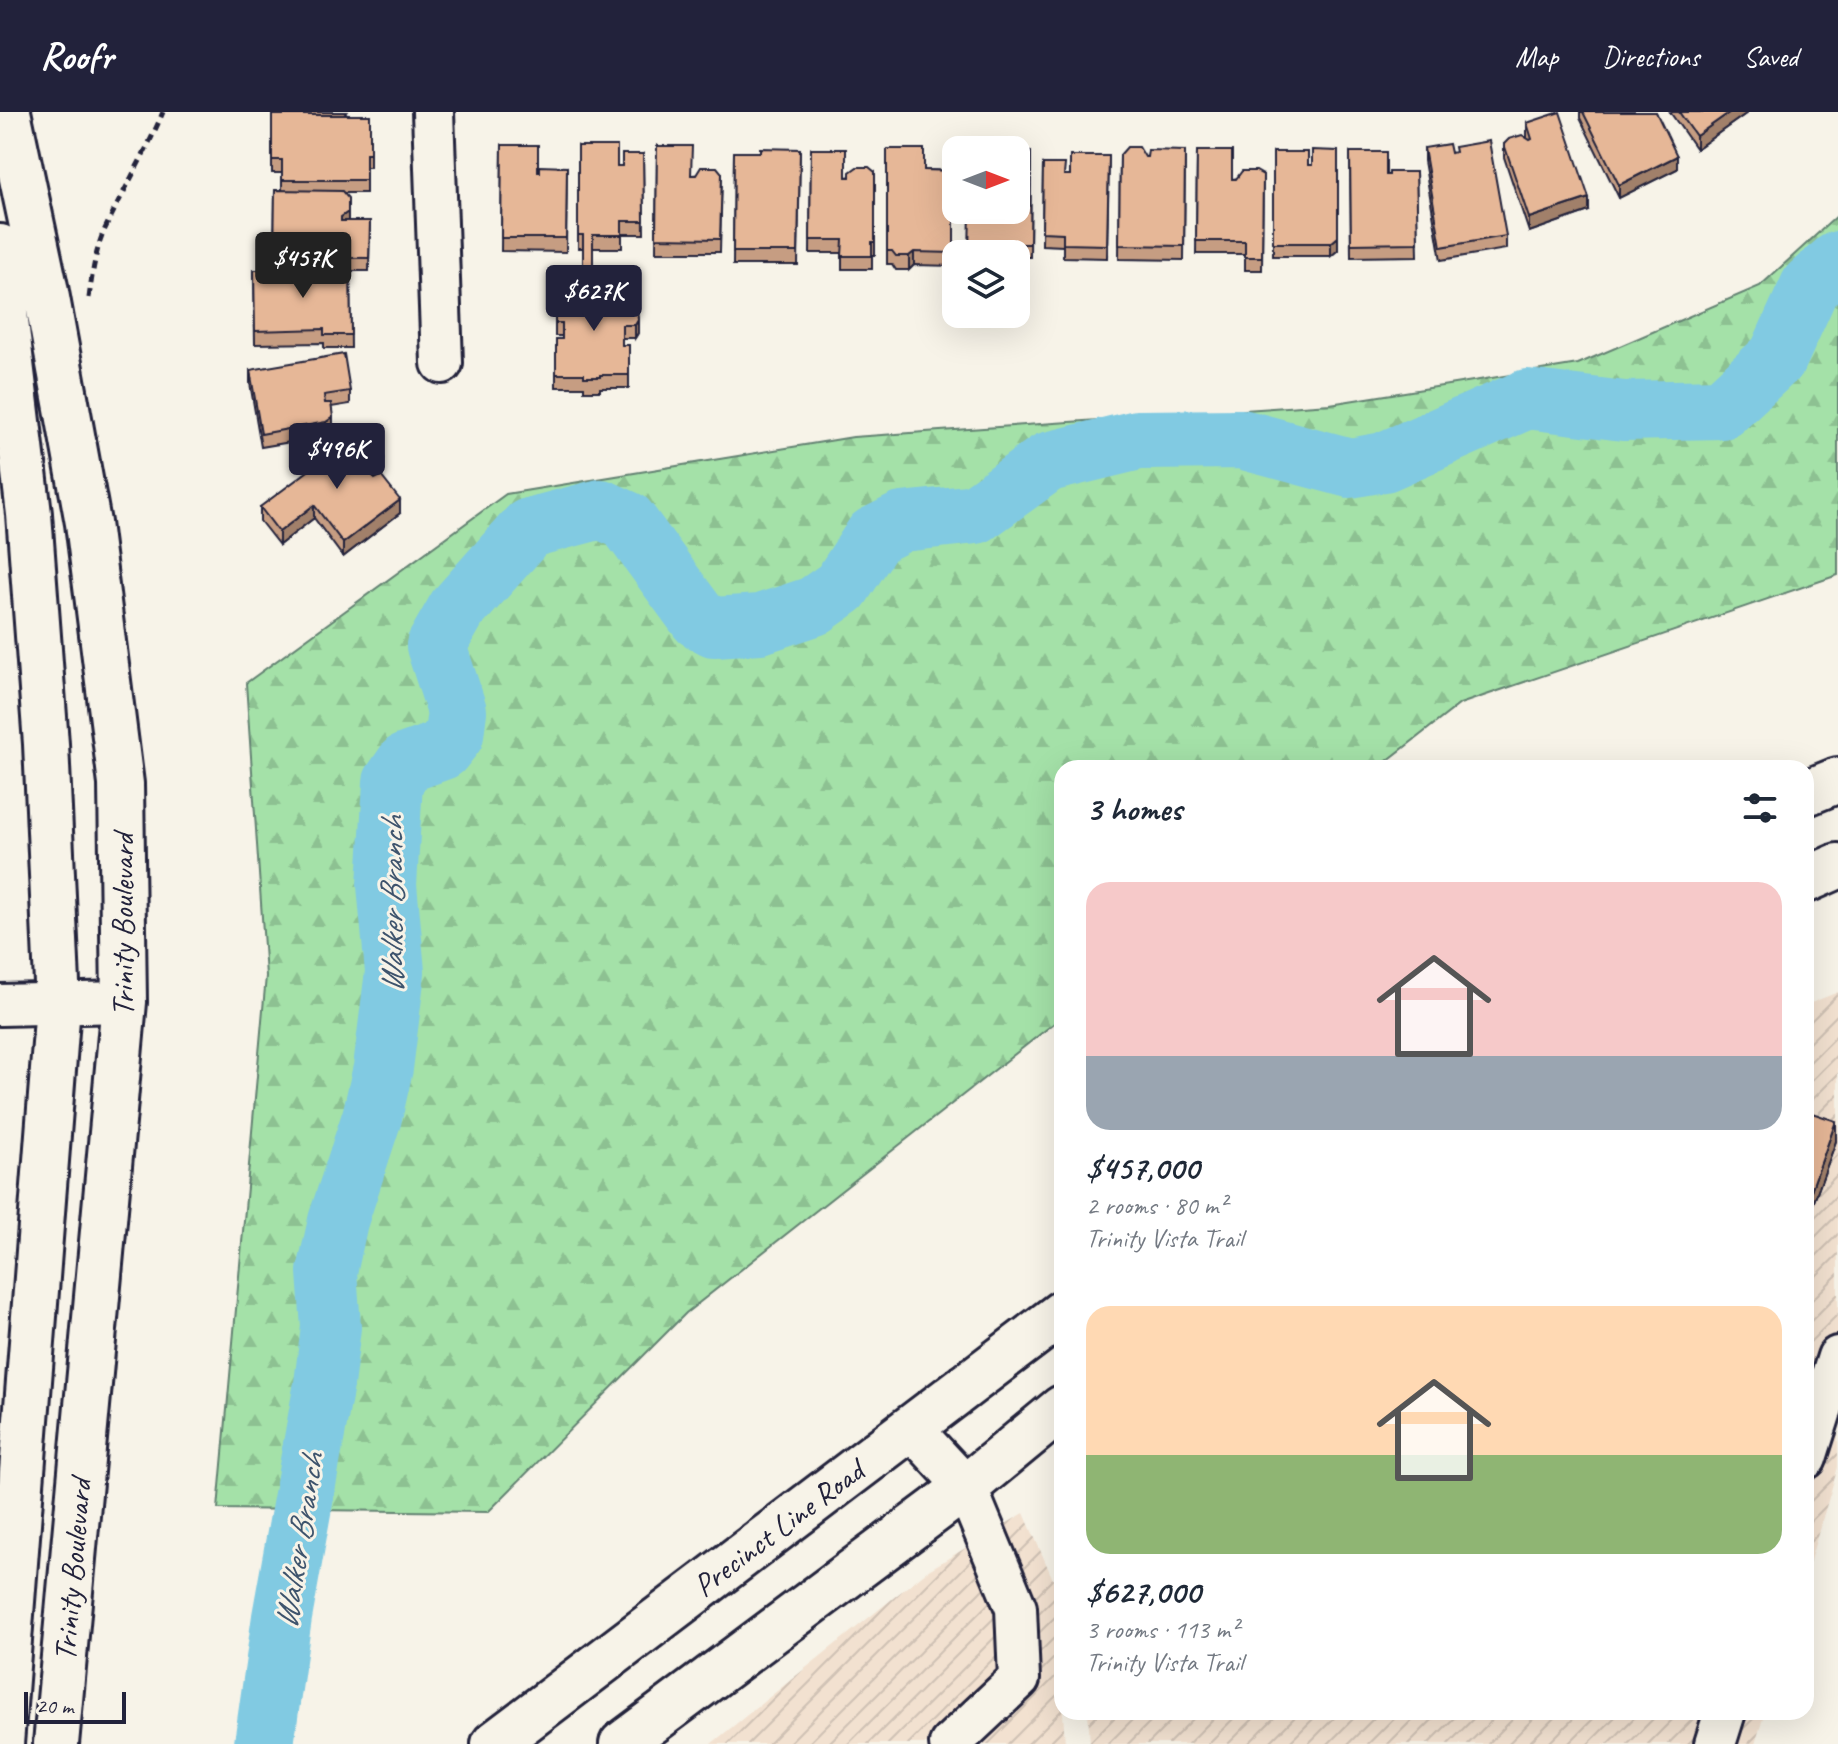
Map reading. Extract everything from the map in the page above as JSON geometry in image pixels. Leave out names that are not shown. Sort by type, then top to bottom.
[{"type":"main road","name":"Trinity Boulevard","points":[[0,166],[7,112]]},
{"type":"main road","name":"Trinity Boulevard","points":[[7,112],[45,287],[90,538],[121,784],[124,1002],[56,1744]]},
{"type":"main road","name":"Trinity Boulevard","points":[[0,247],[34,576],[46,744],[58,1005],[1,1737]]},
{"type":"main road","points":[[1814,790],[1838,780]]},
{"type":"main road","points":[[1814,876],[1838,866]]},
{"type":"main road","name":"Precinct Line Road","points":[[494,1744],[1054,1319]]},
{"type":"main road","points":[[622,1744],[966,1487],[1054,1415]]},
{"type":"street","points":[[433,112],[442,363]]},
{"type":"street","points":[[0,1005],[124,1002]]},
{"type":"street","points":[[1814,1433],[1838,1357]]},
{"type":"street","points":[[910,1427],[966,1487],[1016,1608],[1019,1679],[950,1744]]},
{"type":"street","points":[[1715,1744],[1722,1720]]},
{"type":"shaded area","points":[[1838,992],[1838,1467],[1814,1547],[1814,1002]]},
{"type":"shaded area","points":[[1024,1513],[1054,1582],[1054,1720],[1064,1720],[1065,1744],[711,1744],[927,1571]]},
{"type":"shaded area","points":[[1088,1720],[1762,1720],[1755,1744],[1090,1744]]},
{"type":"green space","points":[[1838,215],[1838,575],[1460,704],[1388,760],[1054,760],[1054,1023],[686,1313],[488,1512],[218,1509],[266,976],[246,683],[506,494],[853,437],[1330,404],[1578,364],[1760,286]]},
{"type":"building","points":[[1560,112],[1589,198],[1529,218],[1504,144],[1522,135],[1532,139],[1527,123]]},
{"type":"building","points":[[1583,112],[1656,112],[1677,156],[1619,185]]},
{"type":"building","points":[[1679,112],[1730,112],[1696,136]]},
{"type":"building","points":[[272,115],[370,115],[366,180],[282,180],[282,160],[272,160]]},
{"type":"building","points":[[1489,141],[1506,236],[1441,247],[1424,148],[1449,144],[1451,153],[1455,152],[1454,147]]},
{"type":"building","points":[[502,145],[538,145],[538,172],[540,166],[567,167],[566,238],[501,238]]},
{"type":"building","points":[[578,146],[617,146],[617,166],[622,166],[622,154],[643,154],[644,221],[622,221],[622,235],[593,235],[593,282],[579,282],[579,266],[583,266],[583,235],[578,235]]},
{"type":"building","points":[[657,146],[692,146],[691,175],[696,175],[701,167],[717,167],[722,173],[720,239],[656,238]]},
{"type":"building","points":[[1127,147],[1139,147],[1145,157],[1148,150],[1185,151],[1184,246],[1119,245],[1120,155]]},
{"type":"building","points":[[760,148],[800,149],[798,252],[733,252],[734,152],[760,152]]},
{"type":"building","points":[[811,149],[846,149],[846,177],[850,177],[850,172],[857,167],[869,167],[875,172],[875,242],[872,242],[872,256],[842,256],[843,240],[810,240]]},
{"type":"building","points":[[887,149],[924,149],[924,170],[942,171],[942,224],[954,224],[954,240],[942,240],[942,253],[914,252],[909,256],[896,256],[892,251],[887,251]]},
{"type":"building","points":[[1312,150],[1338,151],[1338,237],[1331,243],[1273,243],[1273,152],[1308,152],[1308,165],[1312,165]]},
{"type":"building","points":[[1197,151],[1232,151],[1232,179],[1236,179],[1242,171],[1256,171],[1263,175],[1262,257],[1245,257],[1245,241],[1196,241]]},
{"type":"building","points":[[1031,152],[1030,244],[1030,240],[969,240],[970,224],[1030,224]]},
{"type":"building","points":[[1350,152],[1386,152],[1386,175],[1389,172],[1416,172],[1418,243],[1351,244]]},
{"type":"building","points":[[1070,156],[1109,156],[1107,245],[1063,244],[1063,233],[1042,232],[1043,164],[1065,164],[1064,175],[1070,175]]},
{"type":"building","points":[[275,190],[342,191],[348,198],[348,212],[341,217],[341,221],[370,221],[369,258],[274,257]]},
{"type":"building","points":[[350,269],[351,335],[324,335],[324,329],[255,331],[254,270]]},
{"type":"building","points":[[555,294],[636,294],[638,320],[635,325],[622,325],[622,345],[629,345],[629,375],[584,377],[584,374],[556,374],[556,339],[562,339],[562,323],[555,323]]},
{"type":"building","points":[[344,354],[350,391],[324,395],[325,403],[331,403],[333,417],[326,422],[261,434],[250,370]]},
{"type":"building","points":[[363,430],[384,458],[369,470],[375,479],[381,476],[400,500],[343,543],[314,505],[279,532],[260,507]]},
{"type":"building","points":[[1814,1114],[1836,1121],[1814,1182]]},
{"type":"waterway","name":"Walker Branch","points":[[264,1744],[282,1617],[324,1384],[331,1327],[327,1272],[338,1221],[372,1117],[383,1068],[395,972],[387,885],[393,782],[406,763],[442,750],[454,735],[457,711],[436,646],[457,609],[529,528],[601,509],[627,521],[699,619],[714,627],[760,624],[814,606],[841,587],[874,536],[902,522],[976,514],[1048,462],[1138,440],[1241,439],[1350,468],[1384,462],[1527,399],[1624,411],[1722,409],[1778,357],[1810,286],[1838,261]]}]
